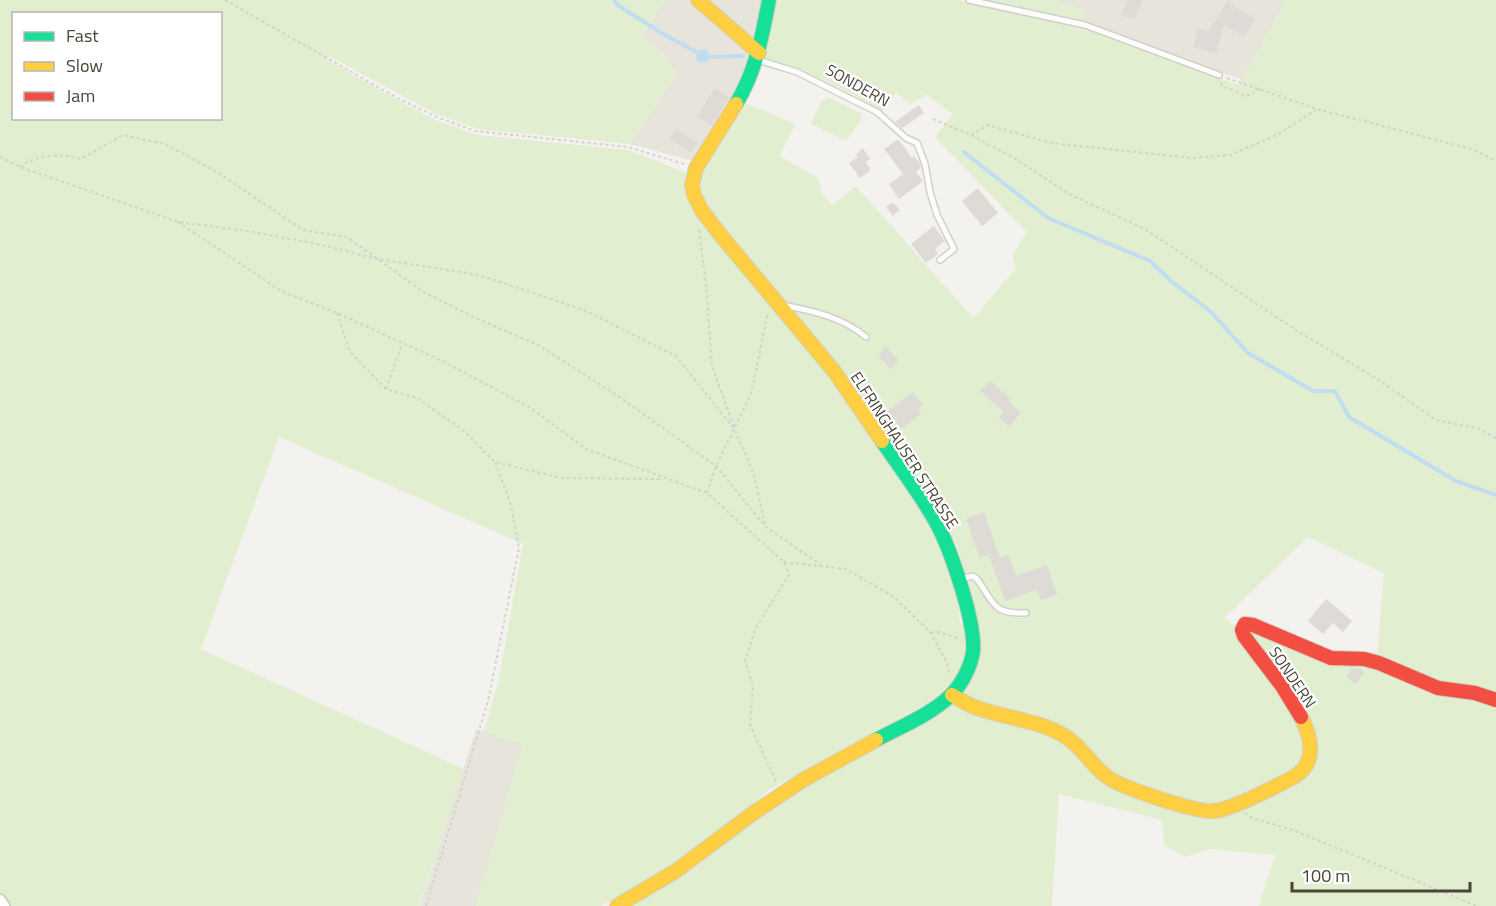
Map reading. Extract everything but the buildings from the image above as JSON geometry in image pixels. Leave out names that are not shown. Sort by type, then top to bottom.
[{"type":"street","points":[[698,0],[757,59]]},
{"type":"street","points":[[696,168],[739,102],[757,59],[769,0]]},
{"type":"street","name":"ELFRINGHAUSER STRASSE","points":[[617,906],[676,871],[782,793],[933,709],[952,695],[972,659],[973,642],[960,580],[950,551],[934,518],[834,371],[702,211],[692,185],[696,168]]},
{"type":"street","name":"SONDERN","points":[[952,695],[974,707],[1010,715],[1065,736],[1103,774],[1118,785],[1212,811],[1233,805],[1288,782],[1300,774],[1311,748],[1310,736],[1300,714],[1244,636],[1242,630],[1245,624],[1253,625],[1331,658],[1372,661],[1438,688],[1475,693],[1496,700]]},
{"type":"street","points":[[0,900],[4,906]]},
{"type":"lane","points":[[969,0],[1085,25],[1219,75]]},
{"type":"lane","name":"SONDERN","points":[[757,59],[797,72],[868,107],[906,138],[917,143],[925,164],[936,215],[954,249],[940,260]]},
{"type":"lane","points":[[775,300],[815,311],[852,325],[866,337]]},
{"type":"lane","points":[[960,580],[972,576],[976,578],[998,608],[1007,613],[1026,613]]},
{"type":"path","points":[[225,0],[399,99],[436,117],[476,131],[628,147],[696,168]]},
{"type":"path","points":[[1219,75],[1222,86],[1247,96],[1260,89]]},
{"type":"path","points":[[1219,75],[1317,109],[1472,149],[1496,161]]},
{"type":"path","points":[[971,135],[988,125],[1050,143],[1193,158],[1230,155],[1277,135],[1317,109]]},
{"type":"path","points":[[933,119],[971,135],[1011,156],[1069,194],[1145,229],[1294,329],[1376,378],[1436,420],[1480,429],[1496,438]]},
{"type":"path","points":[[20,167],[30,159],[64,154],[81,159],[123,135],[165,144],[217,172],[303,230],[347,237],[373,258],[425,293],[538,345],[618,396],[716,466],[765,526],[821,565]]},
{"type":"path","points":[[0,158],[178,222],[248,231],[322,245],[373,258],[479,275],[584,310],[676,356],[735,430]]},
{"type":"path","points":[[702,211],[699,230],[706,283],[712,366],[753,472],[765,526]]},
{"type":"path","points":[[178,222],[281,291],[337,313],[442,361],[531,408],[586,449],[707,494],[784,562],[789,574],[756,627],[745,661],[753,686],[750,725],[782,793]]},
{"type":"path","points":[[707,494],[716,466],[751,394],[775,300]]},
{"type":"path","points":[[337,313],[350,352],[386,389],[417,398],[463,430],[495,462],[511,505],[519,548],[488,701],[426,906]]},
{"type":"path","points":[[386,389],[402,344]]},
{"type":"path","points":[[495,462],[561,478],[666,479]]},
{"type":"path","points":[[784,562],[846,568],[894,597],[931,633],[947,663],[952,695]]},
{"type":"path","points":[[931,633],[939,632],[973,642]]},
{"type":"path","points":[[1233,805],[1252,818],[1293,830],[1477,906]]},
{"type":"shaded area","points":[[665,0],[692,0],[752,52],[743,78],[729,106],[693,161],[630,144],[677,73],[661,52],[641,38]]},
{"type":"shaded area","points":[[703,0],[762,0],[754,42]]},
{"type":"shaded area","points":[[1056,0],[1286,0],[1242,80],[1081,20],[1085,11]]},
{"type":"shaded area","points":[[476,729],[523,744],[476,906],[420,906]]},
{"type":"green space","points":[[0,0],[665,0],[641,38],[661,52],[677,73],[630,144],[478,129],[436,114],[329,56],[327,60],[436,120],[477,135],[628,150],[687,173],[688,183],[831,374],[931,521],[956,591],[960,623],[974,625],[968,584],[958,549],[941,514],[852,384],[709,211],[697,182],[721,137],[747,104],[796,124],[779,156],[818,178],[822,193],[832,205],[856,186],[973,318],[1016,269],[1012,255],[1027,233],[935,137],[953,114],[927,95],[910,104],[896,92],[882,112],[829,82],[774,62],[762,55],[772,0],[958,0],[1086,29],[1239,85],[1286,0],[1496,0],[1496,906],[1259,906],[1275,855],[1209,849],[1186,857],[1164,845],[1162,820],[1059,794],[1052,906],[633,906],[695,868],[759,815],[947,693],[769,790],[667,868],[601,906],[476,906],[523,744],[484,732],[500,674],[523,544],[279,437],[201,649],[464,769],[419,906],[11,906],[0,895]],"holes":[[[1308,537],[1384,573],[1377,657],[1330,662],[1231,623],[1224,618]]]},
{"type":"green space","points":[[984,0],[1056,0],[1085,11],[1081,20]]},
{"type":"green space","points":[[829,97],[862,114],[860,122],[846,141],[811,124],[821,102]]},
{"type":"water","points":[[700,49],[706,49],[710,56],[706,63],[700,63],[696,59],[696,53]]},
{"type":"waterway","points":[[615,0],[616,4],[663,34],[706,57],[743,56]]},
{"type":"waterway","points":[[964,152],[1048,218],[1150,261],[1171,281],[1211,312],[1248,353],[1313,391],[1335,391],[1349,417],[1456,481],[1496,495]]},
{"type":"traffic: fast","points":[[736,104],[749,79],[761,40],[769,0]]},
{"type":"traffic: fast","points":[[876,740],[924,715],[950,696],[965,676],[973,652],[973,639],[966,603],[946,545],[927,507],[882,441]]},
{"type":"traffic: slow","points":[[698,0],[759,53]]},
{"type":"traffic: slow","points":[[736,104],[696,168],[692,185],[694,195],[702,211],[723,238],[834,371],[882,441]]},
{"type":"traffic: slow","points":[[952,695],[972,706],[1041,725],[1063,735],[1114,781],[1176,804],[1205,811],[1214,811],[1241,802],[1299,774],[1309,760],[1310,752],[1308,735],[1301,717]]},
{"type":"traffic: slow","points":[[617,906],[676,871],[752,814],[803,780],[876,740]]},
{"type":"traffic: jam","points":[[1301,717],[1282,686],[1244,636],[1242,630],[1245,624],[1253,625],[1331,658],[1364,659],[1438,688],[1475,693],[1496,700]]}]
